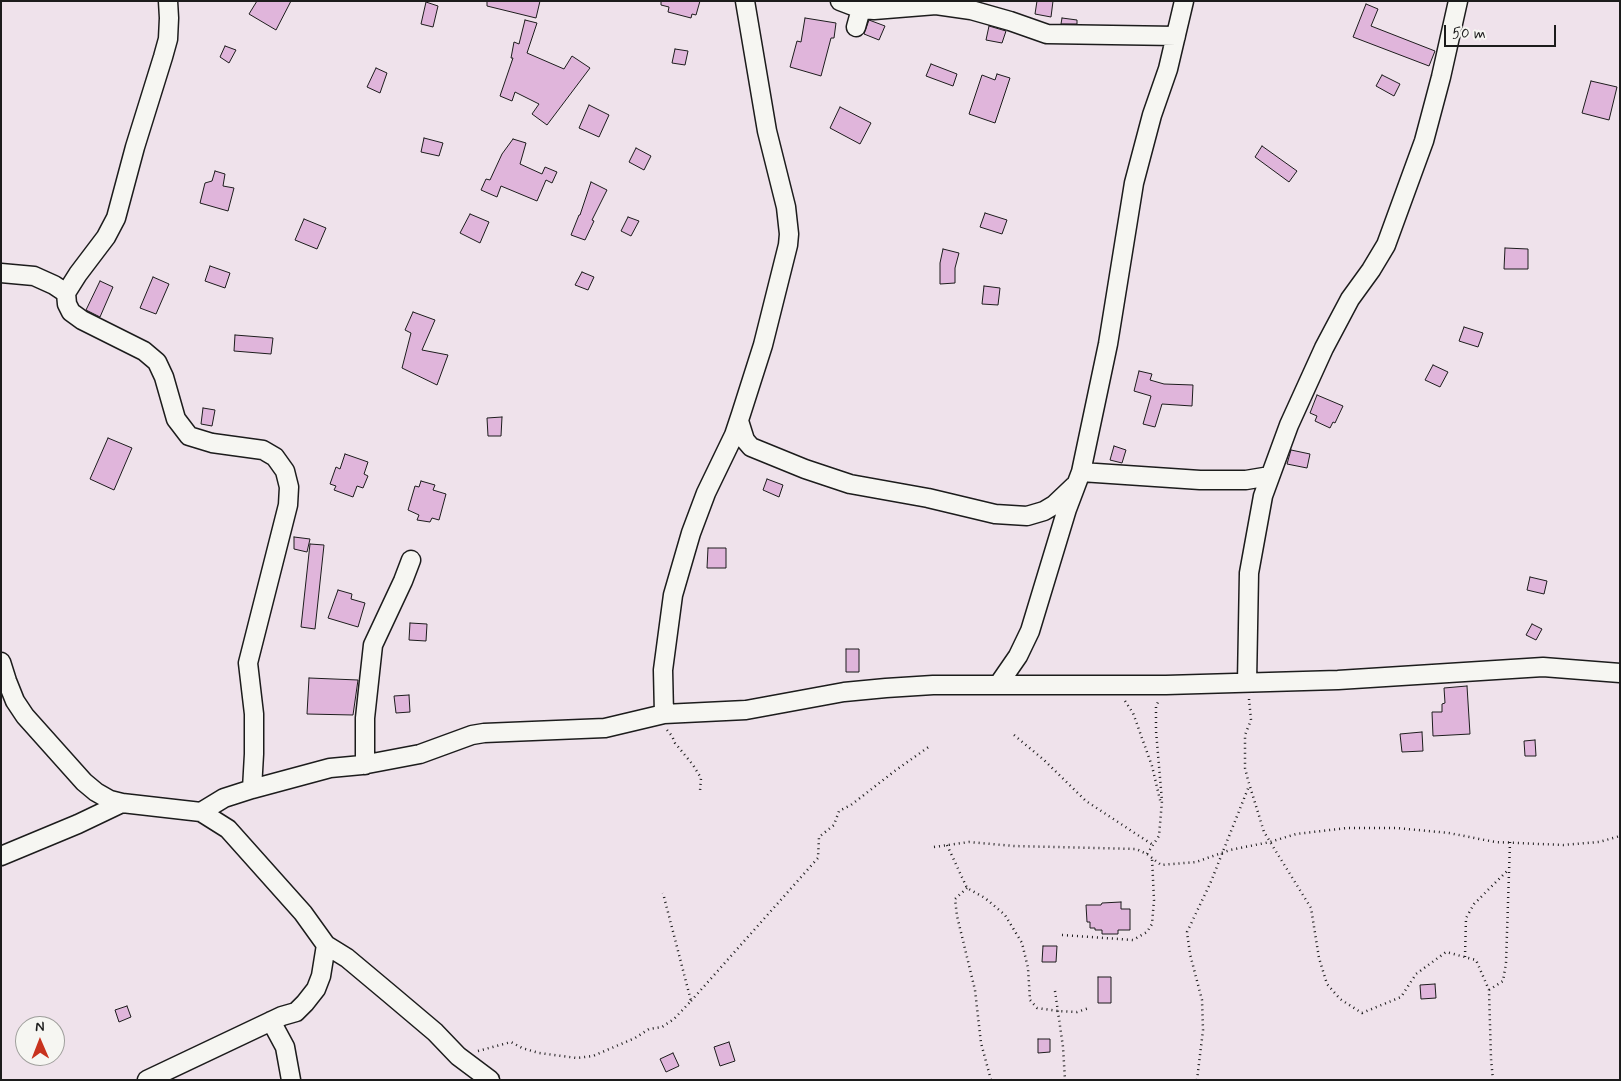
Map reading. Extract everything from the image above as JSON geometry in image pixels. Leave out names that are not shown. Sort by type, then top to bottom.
[{"type":"street","points":[[168,1],[168,39],[134,147],[116,218],[106,237],[66,293],[67,304],[71,312],[97,328],[144,351],[157,362],[164,377],[176,419],[188,436],[212,443],[263,450],[275,457],[285,471],[289,487],[288,505],[248,663],[254,714],[252,789]]},
{"type":"street","points":[[664,714],[664,670],[673,595],[694,525],[739,421],[763,345],[785,259],[789,234],[786,207],[767,130],[745,1]]},
{"type":"street","points":[[840,1],[861,9],[874,10],[936,5],[971,10],[1047,34],[1176,36]]},
{"type":"street","points":[[998,685],[1018,656],[1030,631],[1064,518],[1079,477],[1108,344],[1134,183],[1176,36],[1184,1]]},
{"type":"street","points":[[1247,682],[1249,573],[1258,521],[1270,476],[1289,425],[1324,348],[1350,299],[1386,245],[1424,141],[1458,1]]},
{"type":"street","points":[[856,27],[861,9]]},
{"type":"street","points":[[1,273],[26,275],[43,279],[66,293]]},
{"type":"street","points":[[739,421],[745,440],[750,447],[797,466],[850,484],[928,498],[995,514],[1027,516],[1044,511],[1060,500],[1079,477]]},
{"type":"street","points":[[1079,477],[1246,480],[1270,476]]},
{"type":"street","points":[[365,765],[365,718],[373,645],[403,582],[411,560]]},
{"type":"street","points":[[1,662],[7,682],[16,701],[33,726],[84,782],[96,792],[110,800],[122,803],[201,812],[228,829]]},
{"type":"street","points":[[201,812],[224,798],[252,789],[330,768],[365,765],[420,754],[472,735],[605,728],[664,714],[746,710],[844,692],[933,685],[1166,684],[1338,680],[1543,667],[1620,673]]},
{"type":"street","points":[[224,798],[216,809],[217,816],[303,913],[326,946],[347,958],[435,1032],[460,1058],[490,1080]]},
{"type":"street","points":[[1,856],[78,824],[122,803]]},
{"type":"street","points":[[147,1080],[271,1021],[296,1012],[316,989],[321,976],[326,946]]},
{"type":"street","points":[[271,1021],[285,1048],[291,1080]]},
{"type":"path","points":[[1247,682],[1251,720],[1245,735],[1245,768],[1249,785],[1264,832],[1311,908],[1319,958],[1327,984],[1340,999],[1362,1013],[1401,997],[1416,974],[1446,952],[1476,960],[1490,990],[1493,1080]]},
{"type":"path","points":[[1116,684],[1132,713],[1152,766],[1161,808]]},
{"type":"path","points":[[1147,854],[1159,836],[1161,808],[1156,706],[1166,684]]},
{"type":"path","points":[[664,714],[665,727],[701,778],[700,791]]},
{"type":"path","points":[[1014,735],[1044,760],[1086,801],[1153,845]]},
{"type":"path","points":[[460,1058],[476,1051],[511,1042],[522,1048],[539,1053],[577,1058],[593,1056],[635,1038],[649,1029],[662,1028],[691,1001],[818,858],[818,837],[834,825],[839,811],[851,805],[930,746]]},
{"type":"path","points":[[1197,1080],[1203,1030],[1202,1000],[1190,954],[1187,932],[1210,884],[1249,785]]},
{"type":"path","points":[[934,847],[969,842],[1014,846],[1136,849],[1147,854],[1161,865],[1196,862],[1222,853],[1296,834],[1347,828],[1406,829],[1449,833],[1495,842],[1563,845],[1599,842],[1620,836]]},
{"type":"path","points":[[1490,990],[1503,981],[1506,963],[1510,842]]},
{"type":"path","points":[[947,845],[967,888],[985,898],[1005,916],[1022,944],[1028,968],[1030,1000],[1037,1008],[1058,1011],[1077,1012],[1089,1008]]},
{"type":"path","points":[[1062,935],[1133,940],[1147,932],[1152,924],[1154,900],[1152,858]]},
{"type":"path","points":[[1465,957],[1466,918],[1474,904],[1508,870]]},
{"type":"path","points":[[967,888],[955,899],[957,916],[975,990],[981,1043],[991,1080]]},
{"type":"path","points":[[663,893],[691,1001]]},
{"type":"path","points":[[1055,991],[1063,1047],[1064,1080]]},
{"type":"building","points":[[257,1],[291,1],[276,30],[249,14]]},
{"type":"building","points":[[487,1],[540,1],[536,18],[487,6]]},
{"type":"building","points":[[661,1],[700,1],[696,15],[692,14],[691,18],[668,12],[669,7],[661,5]]},
{"type":"building","points":[[1037,1],[1053,1],[1051,17],[1035,14]]},
{"type":"building","points":[[426,2],[438,6],[433,27],[421,24]]},
{"type":"building","points":[[1366,4],[1378,9],[1371,26],[1435,51],[1429,66],[1353,37]]},
{"type":"building","points":[[805,18],[836,23],[834,38],[831,38],[821,76],[790,67],[797,41],[801,42]]},
{"type":"building","points":[[1062,18],[1077,20],[1077,24],[1061,24]]},
{"type":"building","points":[[525,20],[537,23],[527,53],[564,69],[572,56],[590,68],[547,125],[532,114],[539,104],[515,92],[512,101],[500,96],[513,58],[511,58],[514,42],[519,44]]},
{"type":"building","points":[[869,20],[885,26],[879,40],[864,34]]},
{"type":"building","points":[[989,26],[1006,31],[1002,43],[986,40]]},
{"type":"building","points":[[225,46],[236,50],[229,63],[220,57]]},
{"type":"building","points":[[675,49],[688,51],[685,65],[672,63]]},
{"type":"building","points":[[931,64],[957,74],[953,86],[926,76]]},
{"type":"building","points":[[376,68],[387,73],[380,93],[367,87]]},
{"type":"building","points":[[997,74],[1010,78],[995,123],[969,114],[982,75],[995,80]]},
{"type":"building","points":[[1382,75],[1400,84],[1394,96],[1376,86]]},
{"type":"building","points":[[1591,81],[1617,87],[1609,120],[1582,113]]},
{"type":"building","points":[[589,105],[609,115],[599,137],[579,128]]},
{"type":"building","points":[[840,107],[871,123],[860,144],[830,128]]},
{"type":"building","points":[[424,138],[443,143],[439,156],[421,152]]},
{"type":"building","points":[[513,139],[526,143],[520,164],[542,174],[545,167],[557,172],[552,183],[546,180],[537,201],[501,186],[497,197],[481,190],[486,179],[490,180],[502,154]]},
{"type":"building","points":[[1262,146],[1297,171],[1289,182],[1255,157]]},
{"type":"building","points":[[636,148],[651,156],[644,170],[629,162]]},
{"type":"building","points":[[215,171],[225,174],[223,186],[234,188],[228,211],[200,203],[205,183],[212,181]]},
{"type":"building","points":[[591,182],[607,190],[592,220],[594,221],[585,240],[571,235]]},
{"type":"building","points":[[985,213],[1007,220],[1002,234],[980,227]]},
{"type":"building","points":[[470,214],[489,222],[480,243],[460,233]]},
{"type":"building","points":[[628,217],[639,221],[631,236],[621,231]]},
{"type":"building","points":[[304,219],[326,228],[317,249],[295,240]]},
{"type":"building","points":[[1505,248],[1528,249],[1528,269],[1504,269]]},
{"type":"building","points":[[943,249],[959,253],[955,268],[955,283],[940,284],[940,263]]},
{"type":"building","points":[[210,266],[230,273],[225,288],[205,281]]},
{"type":"building","points":[[582,272],[594,277],[588,290],[575,285]]},
{"type":"building","points":[[153,277],[169,284],[156,314],[140,308]]},
{"type":"building","points":[[100,281],[113,287],[100,317],[86,310]]},
{"type":"building","points":[[984,286],[1000,288],[998,305],[982,304]]},
{"type":"building","points":[[413,312],[435,320],[422,350],[448,355],[437,385],[402,368],[411,333],[405,330]]},
{"type":"building","points":[[1464,327],[1483,333],[1478,347],[1459,341]]},
{"type":"building","points":[[235,335],[273,338],[271,354],[234,351]]},
{"type":"building","points":[[1433,365],[1448,372],[1440,387],[1425,380]]},
{"type":"building","points":[[1139,371],[1152,374],[1150,380],[1164,384],[1193,385],[1192,406],[1162,404],[1155,427],[1143,424],[1151,396],[1134,391]]},
{"type":"building","points":[[1317,395],[1343,406],[1335,423],[1333,422],[1330,428],[1315,421],[1317,416],[1310,413]]},
{"type":"building","points":[[203,408],[215,410],[212,426],[201,424]]},
{"type":"building","points":[[502,417],[501,436],[488,436],[487,418]]},
{"type":"building","points":[[108,438],[132,448],[114,490],[90,479]]},
{"type":"building","points":[[1114,446],[1126,450],[1122,463],[1110,460]]},
{"type":"building","points":[[1291,450],[1310,454],[1307,468],[1287,464]]},
{"type":"building","points":[[345,454],[368,462],[364,474],[368,476],[363,488],[357,486],[353,497],[334,490],[336,486],[330,484],[336,467],[340,469]]},
{"type":"building","points":[[767,479],[783,485],[779,497],[763,490]]},
{"type":"building","points":[[421,481],[435,485],[433,490],[446,494],[439,520],[432,518],[430,522],[417,520],[419,515],[408,510],[415,486],[419,487]]},
{"type":"building","points":[[294,537],[310,539],[307,552],[294,549]]},
{"type":"building","points":[[310,544],[324,545],[315,629],[301,627]]},
{"type":"building","points":[[708,548],[726,548],[726,568],[707,568]]},
{"type":"building","points":[[1530,577],[1547,581],[1544,594],[1527,590]]},
{"type":"building","points":[[338,590],[352,594],[351,599],[365,603],[358,627],[328,618]]},
{"type":"building","points":[[410,623],[427,624],[426,641],[409,640]]},
{"type":"building","points":[[1532,624],[1542,629],[1536,640],[1526,635]]},
{"type":"building","points":[[846,649],[859,649],[859,672],[846,672]]},
{"type":"building","points":[[309,678],[358,680],[353,715],[307,714]]},
{"type":"building","points":[[1467,686],[1470,734],[1433,736],[1432,712],[1442,712],[1442,704],[1445,703],[1444,688]]},
{"type":"building","points":[[409,695],[410,712],[396,713],[394,696]]},
{"type":"building","points":[[1422,732],[1423,751],[1402,752],[1400,734]]},
{"type":"building","points":[[1535,740],[1536,756],[1525,756],[1524,741]]},
{"type":"building","points":[[1121,902],[1121,909],[1130,909],[1130,930],[1118,930],[1118,934],[1102,934],[1102,930],[1090,928],[1090,922],[1087,922],[1086,905]]},
{"type":"building","points":[[1043,946],[1057,946],[1056,962],[1042,962]]},
{"type":"building","points":[[1098,977],[1111,977],[1111,1003],[1098,1003]]},
{"type":"building","points":[[1435,984],[1436,998],[1421,999],[1420,985]]},
{"type":"building","points":[[127,1006],[131,1017],[119,1022],[115,1010]]},
{"type":"building","points":[[1038,1039],[1050,1039],[1050,1052],[1038,1053]]},
{"type":"building","points":[[729,1042],[735,1061],[720,1066],[714,1047]]},
{"type":"building","points":[[673,1053],[679,1066],[666,1072],[660,1059]]}]
